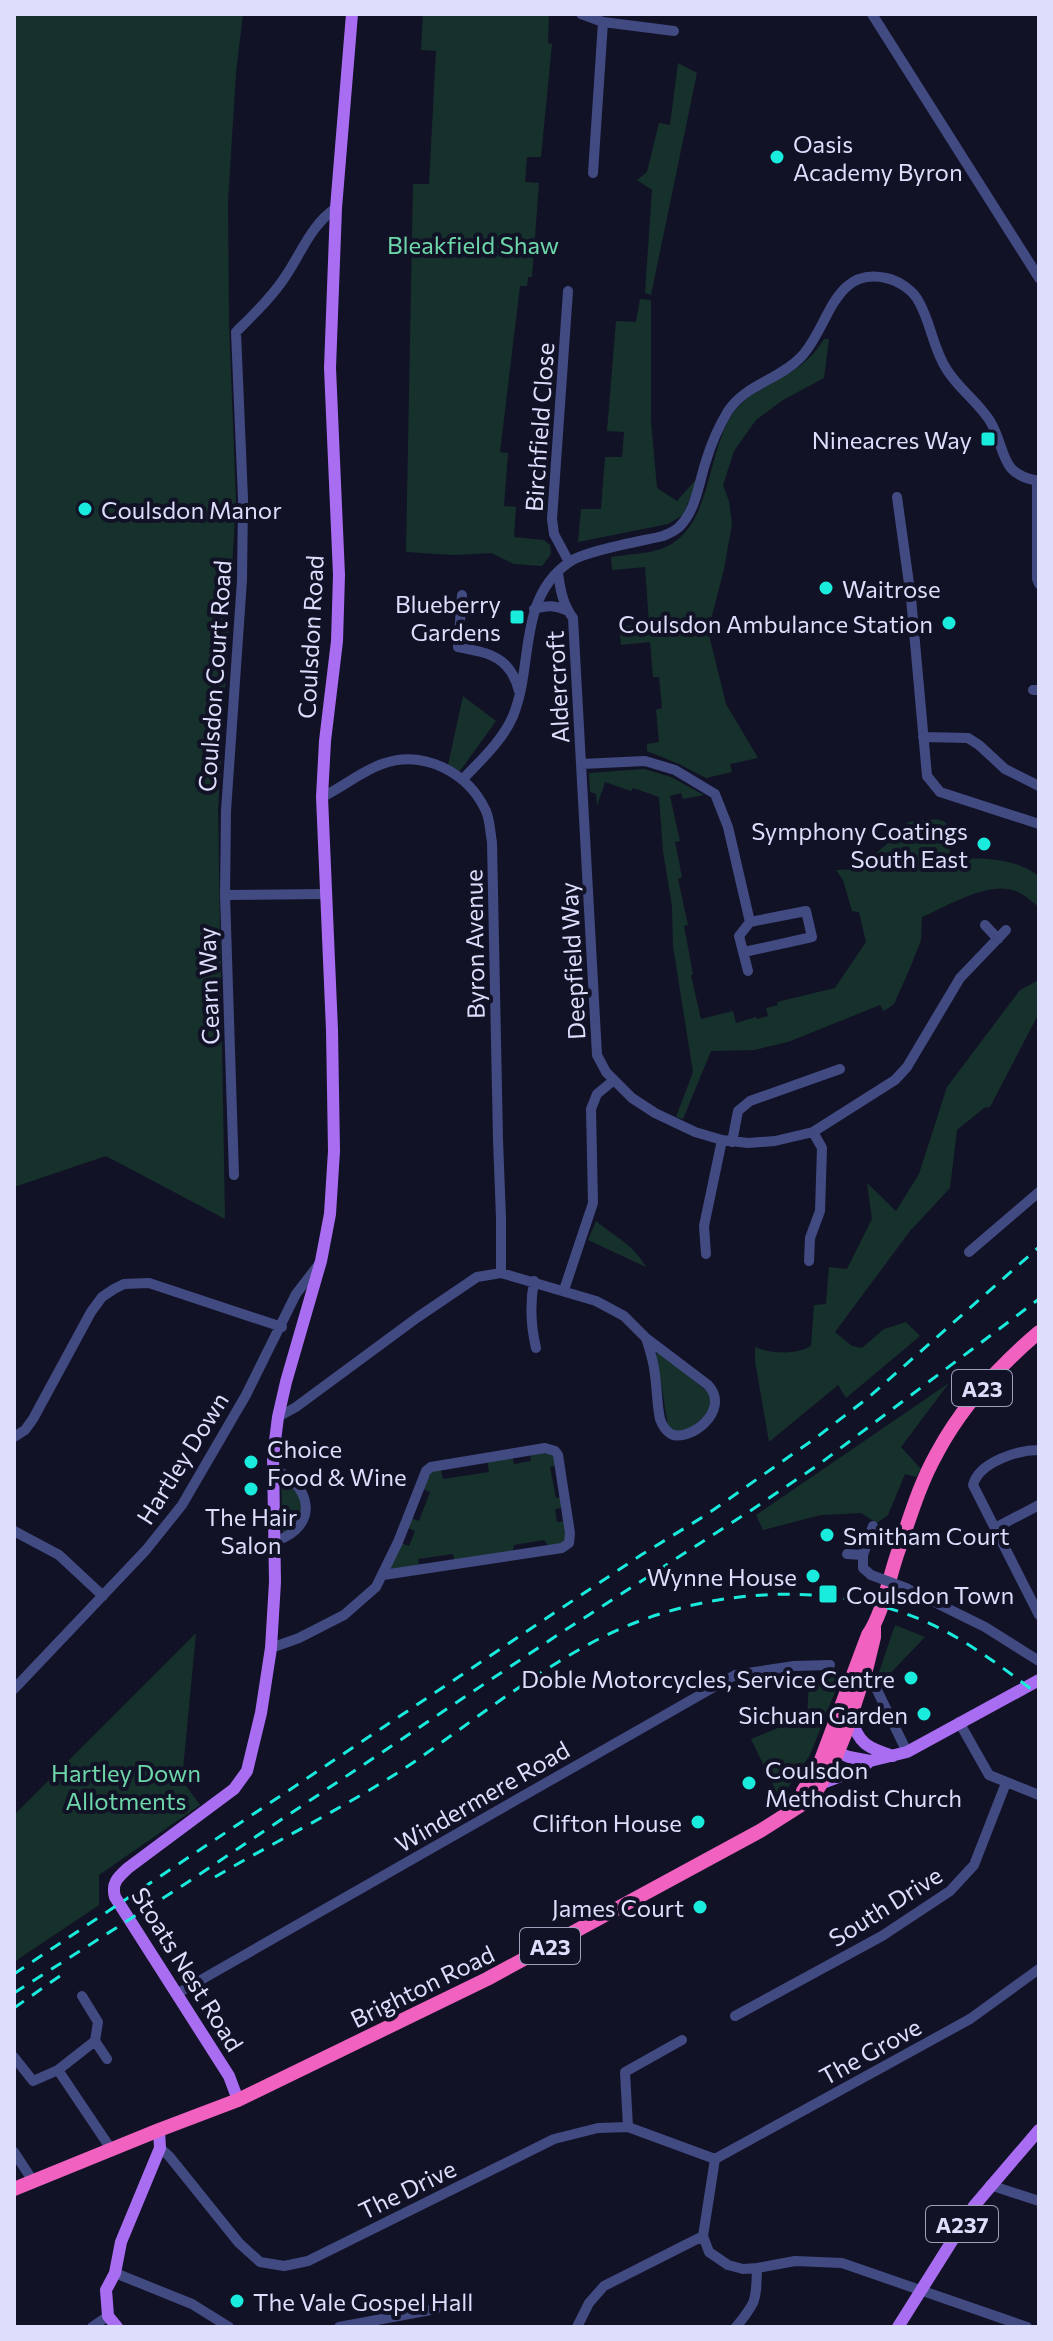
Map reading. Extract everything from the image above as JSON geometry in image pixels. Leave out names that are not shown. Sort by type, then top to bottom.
[{"type":"highway","name":"A23","points":[[801,1804],[803,1791],[851,1717],[891,1569],[937,1453],[970,1402],[1039,1332]]},
{"type":"highway","name":"A23","points":[[823,1783],[868,1635],[874,1626]]},
{"type":"highway","name":"Brighton Road","points":[[14,2189],[238,2100],[487,1979],[734,1846],[812,1798],[823,1783]]},
{"type":"main road","name":"Coulsdon Road","points":[[321,1261],[330,1214],[334,1151],[322,797],[338,601],[330,368],[336,208],[352,14]]},
{"type":"main road","name":"Stoats Nest Road","points":[[238,2100],[229,2076],[115,1897],[113,1888],[115,1882],[159,1844],[234,1789],[247,1771],[261,1713],[271,1648],[276,1541],[273,1469],[278,1417],[321,1261]]},
{"type":"main road","name":"Brighton Road","points":[[832,1750],[870,1761],[907,1752],[1039,1680]]},
{"type":"main road","points":[[851,1717],[865,1745],[893,1756]]},
{"type":"main road","name":"Brighton Road","points":[[823,1783],[862,1768],[870,1761]]},
{"type":"main road","points":[[117,2327],[108,2316],[106,2290],[115,2273],[121,2242],[160,2148],[159,2130]]},
{"type":"main road","name":"A237","points":[[898,2327],[947,2246],[990,2185],[1039,2130]]},
{"type":"street","points":[[581,14],[603,22],[674,31]]},
{"type":"street","points":[[872,14],[1039,278]]},
{"type":"street","points":[[593,173],[603,22]]},
{"type":"street","name":"Coulsdon Court Road","points":[[225,895],[226,811],[242,580],[243,499],[236,332],[270,297],[286,277],[316,226],[336,208]]},
{"type":"street","points":[[463,779],[512,719],[523,682],[534,609],[545,586],[569,562],[678,529],[695,498],[706,459],[730,408],[746,391],[786,370],[801,357],[841,292],[853,280],[870,276],[890,279],[914,295],[946,369],[990,421],[1011,471],[1038,481],[1036,532],[1039,584]]},
{"type":"street","name":"Birchfield Close","points":[[568,291],[552,519],[554,534],[569,562]]},
{"type":"street","points":[[897,497],[911,598],[927,776],[940,792],[1039,824]]},
{"type":"street","name":"Aldercroft","points":[[558,572],[560,588],[573,618],[581,764]]},
{"type":"street","points":[[462,595],[458,647],[500,658],[516,680],[519,694]]},
{"type":"street","name":"Aldercroft","points":[[534,609],[557,605],[568,611]]},
{"type":"street","points":[[923,737],[968,738],[1005,769],[1039,786]]},
{"type":"street","name":"Byron Avenue","points":[[322,797],[338,790],[359,774],[384,763],[409,758],[439,765],[463,779],[487,813],[492,842],[501,1273]]},
{"type":"street","points":[[581,764],[654,763],[691,778],[715,794],[728,827],[750,922]]},
{"type":"street","name":"Deepfield Way","points":[[581,764],[597,1055],[606,1072],[632,1098],[695,1132],[727,1141],[775,1141],[813,1132],[895,1080],[907,1067],[960,978],[1006,930]]},
{"type":"street","name":"Cearn Way","points":[[234,1175],[225,895],[325,894]]},
{"type":"street","points":[[744,952],[812,937],[806,911],[750,922],[739,936],[748,971]]},
{"type":"street","points":[[985,925],[998,939]]},
{"type":"street","points":[[706,1254],[704,1226],[738,1111],[750,1101],[840,1069]]},
{"type":"street","points":[[564,1290],[593,1203],[591,1109],[593,1101],[614,1080]]},
{"type":"street","points":[[809,1261],[810,1238],[820,1211],[821,1195],[822,1148],[813,1132]]},
{"type":"street","points":[[969,1252],[1039,1192]]},
{"type":"street","name":"Hartley Down","points":[[14,1689],[146,1550],[182,1505],[282,1327],[296,1294],[321,1261]]},
{"type":"street","points":[[278,1417],[477,1277],[501,1273],[596,1301],[624,1316],[646,1338],[715,1392],[716,1408],[712,1415],[686,1435],[669,1433],[660,1419],[655,1372],[646,1338]]},
{"type":"street","points":[[530,1342],[534,1281]]},
{"type":"street","points":[[14,1437],[25,1430],[33,1419],[91,1312],[102,1297],[124,1284],[149,1283],[282,1327]]},
{"type":"street","points":[[271,1648],[299,1638],[344,1615],[376,1587],[426,1471],[431,1467],[545,1448],[558,1455],[570,1533],[569,1543],[562,1548],[383,1575]]},
{"type":"street","points":[[1039,1450],[1007,1456],[978,1474],[974,1481],[975,1489],[1039,1615]]},
{"type":"street","points":[[273,1469],[294,1480],[304,1498],[305,1511],[302,1522],[294,1532],[276,1541]]},
{"type":"street","points":[[995,1528],[1039,1505]]},
{"type":"street","points":[[873,1526],[863,1555],[863,1568],[871,1575],[906,1588],[985,1627],[1039,1661]]},
{"type":"street","points":[[14,1531],[59,1555],[103,1596]]},
{"type":"street","points":[[847,1554],[863,1555]]},
{"type":"street","name":"Windermere Road","points":[[178,1993],[735,1675],[794,1666],[817,1670],[830,1665]]},
{"type":"street","points":[[877,1690],[907,1752]]},
{"type":"street","points":[[959,1722],[989,1775],[1039,1795]]},
{"type":"street","name":"South Drive","points":[[735,2016],[882,1936],[950,1891],[974,1865],[1006,1783]]},
{"type":"street","name":"The Grove","points":[[715,2159],[970,2019],[1039,1969]]},
{"type":"street","points":[[82,1996],[98,2022],[95,2041],[107,2059]]},
{"type":"street","points":[[628,2127],[625,2072],[682,2040]]},
{"type":"street","points":[[14,2057],[33,2081],[58,2070],[95,2041]]},
{"type":"street","points":[[58,2070],[111,2149]]},
{"type":"street","name":"The Drive","points":[[160,2148],[239,2243],[260,2262],[284,2266],[308,2261],[554,2139],[598,2128],[628,2127],[715,2159]]},
{"type":"street","points":[[14,2152],[33,2181]]},
{"type":"street","points":[[715,2159],[703,2236],[709,2252],[728,2265],[743,2269],[795,2261],[842,2263],[1027,2327]]},
{"type":"street","points":[[990,2185],[1039,2201]]},
{"type":"street","points":[[577,2327],[589,2303],[604,2286],[703,2236]]},
{"type":"street","points":[[736,2327],[756,2298],[757,2268]]},
{"type":"street","points":[[115,2273],[192,2304],[229,2327]]},
{"type":"street","points":[[339,2327],[436,2309]]},
{"type":"street","points":[[92,2327],[108,2316]]},
{"type":"green space","points":[[14,14],[243,14],[228,201],[236,500],[218,811],[225,1219],[106,1156],[14,1187]]},
{"type":"green space","name":"Bleakfield Shaw","points":[[423,14],[549,14],[548,43],[552,44],[541,157],[527,157],[525,182],[539,183],[532,277],[528,277],[527,286],[520,286],[500,452],[508,453],[504,506],[516,507],[514,537],[544,540],[550,545],[551,554],[542,566],[514,564],[491,553],[454,555],[406,552],[413,184],[429,184],[436,51],[421,50]]},
{"type":"green space","points":[[678,63],[697,73],[651,295],[645,293],[652,190],[637,180],[647,172],[659,123],[670,125]]},
{"type":"green space","points":[[640,299],[651,300],[651,421],[657,488],[677,501],[699,476],[683,515],[668,524],[578,542],[581,509],[601,509],[605,457],[622,457],[624,432],[607,431],[616,321],[636,322]]},
{"type":"green space","points":[[824,339],[829,339],[824,378],[783,400],[756,420],[734,451],[723,485],[732,524],[708,631],[726,704],[758,758],[730,764],[732,772],[706,778],[647,751],[647,744],[659,742],[656,710],[662,708],[659,677],[653,677],[650,642],[621,645],[619,627],[649,623],[645,567],[612,570],[611,557],[660,549],[681,536],[693,522],[701,505],[718,446],[734,412],[755,393],[803,363]]},
{"type":"green space","points":[[463,696],[496,721],[460,771],[448,765]]},
{"type":"green space","points":[[644,769],[671,777],[704,795],[683,799],[681,793],[670,796],[680,841],[675,842],[682,877],[678,879],[688,925],[684,926],[701,1019],[733,1011],[736,1023],[757,1019],[768,1016],[766,1008],[778,1005],[777,1002],[835,988],[866,942],[859,912],[852,911],[843,880],[836,870],[857,869],[888,843],[900,838],[908,822],[945,822],[950,858],[1007,862],[1039,876],[1039,907],[1018,892],[995,889],[982,891],[922,917],[921,940],[894,1004],[884,1011],[880,1005],[788,1042],[754,1050],[711,1051],[683,1119],[676,1117],[693,1072],[673,946],[672,906],[663,851],[659,797],[605,782],[597,806],[596,794],[590,792],[589,773]]},
{"type":"green space","points":[[1039,980],[1039,1013],[990,1107],[984,1108],[957,1130],[950,1188],[910,1231],[835,1332],[852,1346],[862,1348],[884,1329],[906,1322],[920,1336],[846,1398],[838,1385],[769,1442],[755,1347],[783,1352],[811,1346],[814,1305],[826,1304],[829,1267],[847,1269],[872,1219],[867,1183],[896,1211],[919,1174],[947,1087],[1020,990]]},
{"type":"green space","points":[[596,1221],[629,1246],[646,1267],[588,1240]]},
{"type":"green space","points":[[656,1352],[712,1398],[709,1412],[685,1431],[672,1431],[668,1426]]},
{"type":"green space","points":[[949,1383],[901,1447],[921,1469],[916,1477],[905,1474],[888,1515],[877,1523],[861,1513],[821,1515],[763,1530],[756,1515]]},
{"type":"green space","points":[[551,1449],[559,1465],[550,1467],[556,1498],[565,1497],[566,1507],[555,1509],[557,1522],[568,1521],[569,1543],[551,1549],[544,1540],[514,1545],[512,1555],[455,1563],[453,1554],[418,1559],[419,1569],[383,1575],[398,1542],[409,1546],[415,1531],[404,1526],[407,1517],[419,1521],[430,1492],[418,1487],[422,1476],[440,1466],[443,1479],[489,1472],[487,1459],[512,1454],[514,1464],[531,1461],[530,1451]]},
{"type":"green space","points":[[281,1474],[302,1497],[302,1515],[283,1536]]},
{"type":"green space","points":[[895,1625],[925,1637],[878,1686],[877,1678]]},
{"type":"green space","name":"Hartley Down Allotments","points":[[196,1633],[183,1770],[184,1783],[200,1805],[99,1875],[99,1905],[14,1962],[14,1815]]},
{"type":"green space","points":[[834,1675],[841,1677],[810,1755],[780,1799],[751,1739],[807,1716],[809,1683],[824,1683]]},
{"type":"railway","points":[[14,1974],[641,1555],[706,1515],[817,1437],[869,1397],[1039,1247]]},
{"type":"railway","points":[[14,1993],[185,1884],[818,1465],[1039,1299]]},
{"type":"railway","points":[[215,1877],[390,1778],[584,1647],[624,1627],[713,1601],[760,1595],[807,1595],[853,1600],[897,1611],[939,1628],[965,1643],[1039,1695]]},
{"type":"railway","points":[[14,2008],[67,1971]]},
{"type":"place","name":"Oasis Academy Byron","points":[[777,157]]},
{"type":"place","name":"Nineacres Way","points":[[988,439]]},
{"type":"place","name":"Coulsdon Manor","points":[[85,509]]},
{"type":"place","name":"Waitrose","points":[[826,588]]},
{"type":"place","name":"Blueberry Gardens","points":[[517,617]]},
{"type":"place","name":"Coulsdon Ambulance Station","points":[[949,623]]},
{"type":"place","name":"Symphony Coatings South East","points":[[984,844]]},
{"type":"place","name":"Choice Food & Wine","points":[[251,1462]]},
{"type":"place","name":"The Hair Salon","points":[[251,1489]]},
{"type":"place","name":"Smitham Court","points":[[827,1535]]},
{"type":"place","name":"Wynne House","points":[[813,1576]]},
{"type":"place","name":"Coulsdon Town","points":[[828,1594]]},
{"type":"place","name":"Doble Motorcycles, Service Centre","points":[[911,1678]]},
{"type":"place","name":"Sichuan Garden","points":[[924,1714]]},
{"type":"place","name":"Coulsdon Methodist Church","points":[[749,1783]]},
{"type":"place","name":"Clifton House","points":[[698,1822]]},
{"type":"place","name":"James Court","points":[[700,1907]]},
{"type":"place","name":"The Vale Gospel Hall","points":[[237,2301]]}]
